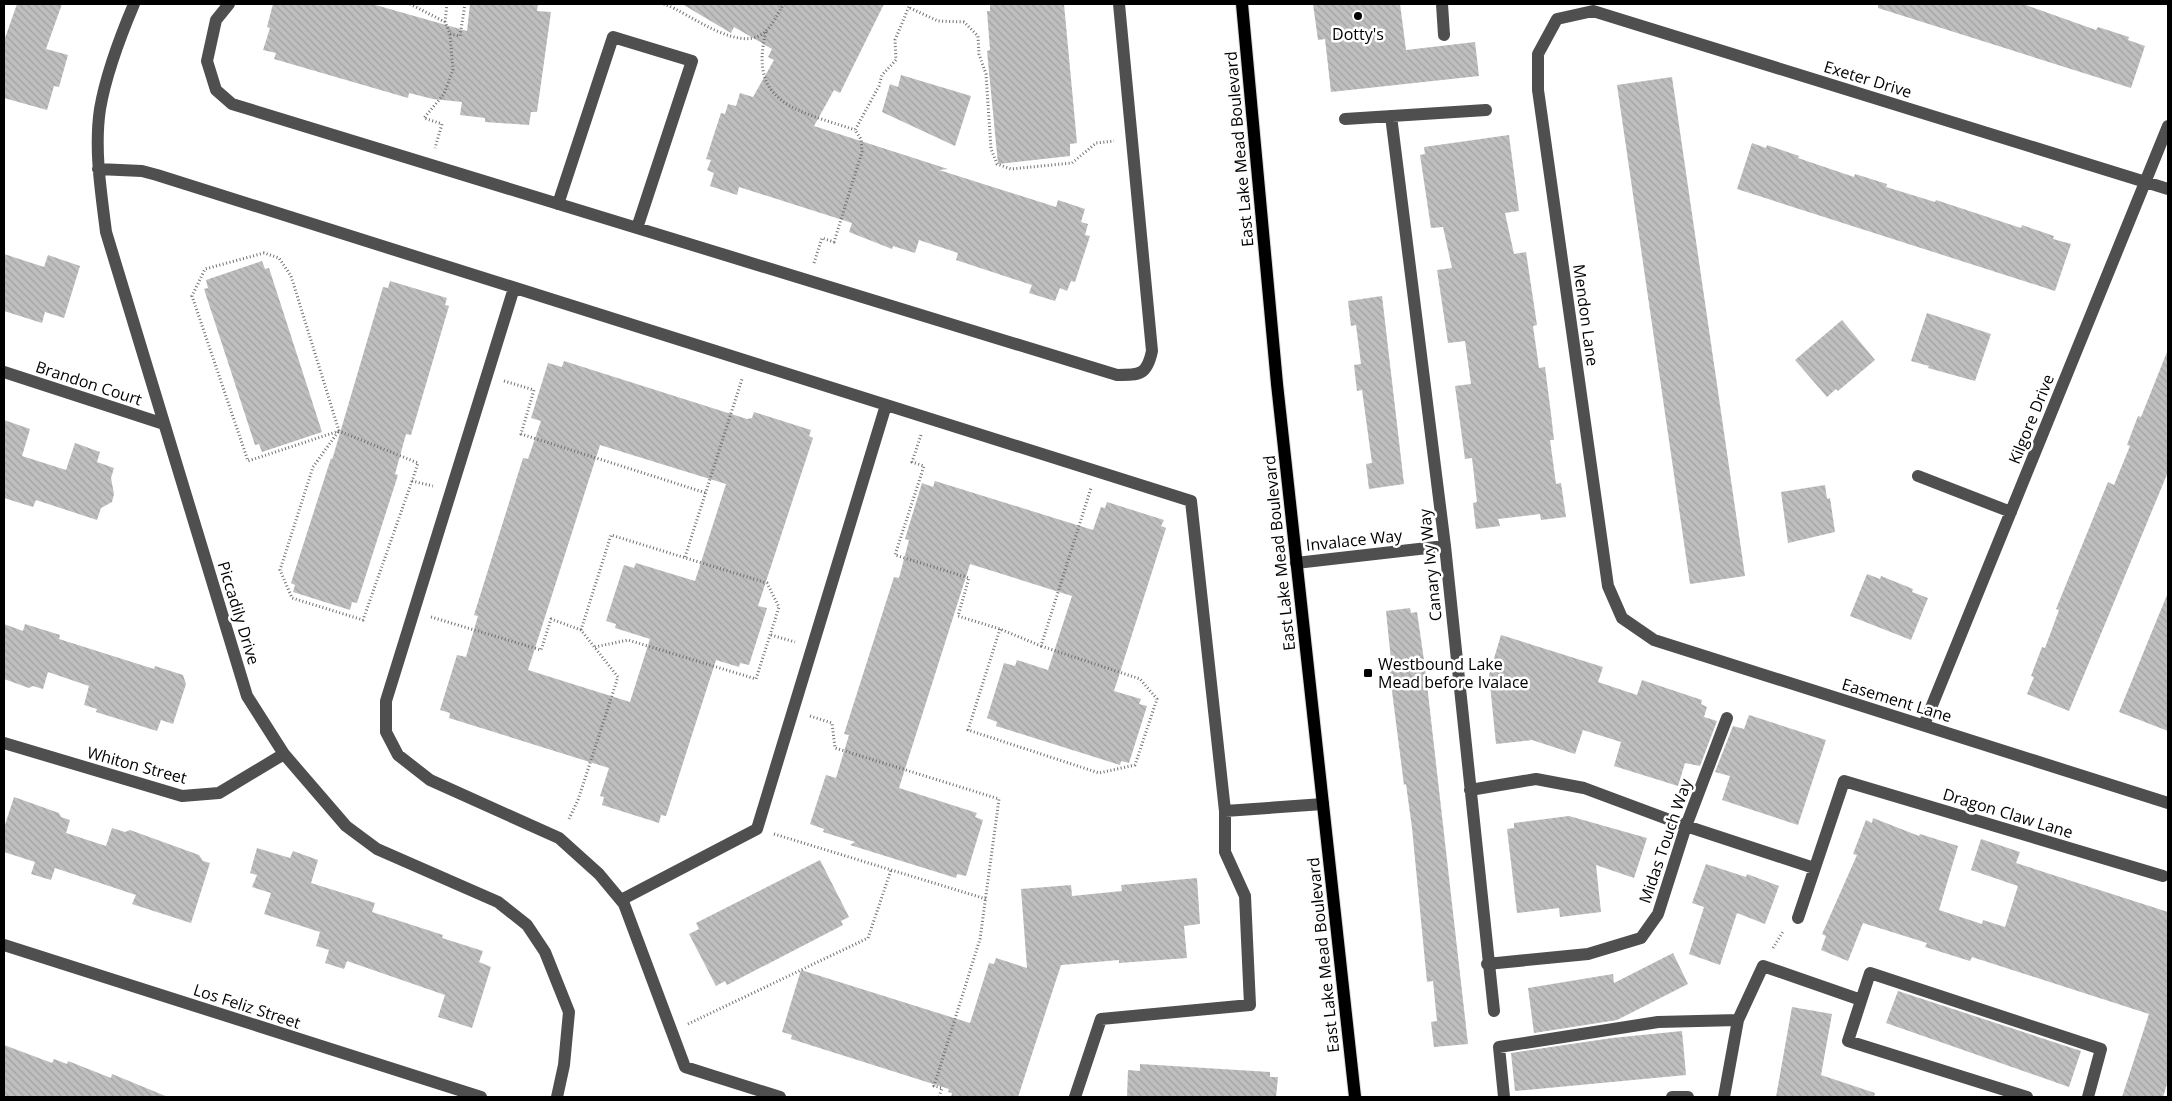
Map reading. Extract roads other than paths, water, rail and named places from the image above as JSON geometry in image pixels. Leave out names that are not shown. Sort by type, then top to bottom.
[{"type":"main road","name":"East Lake Mead Boulevard","points":[[1242,4],[1276,384],[1355,1097]]},
{"type":"street","name":"Piccadily Drive","points":[[134,4],[120,37],[100,110],[98,169],[106,232],[247,696],[284,754],[346,826],[377,849],[498,902],[527,925],[545,952],[569,1012],[564,1065],[557,1097]]},
{"type":"street","points":[[229,4],[216,20],[207,61],[216,90],[232,104],[1117,374],[1138,374],[1149,366],[1152,351],[1119,4]]},
{"type":"street","points":[[1442,4],[1444,35]]},
{"type":"street","name":"Exeter Drive","points":[[1557,19],[1593,11],[2168,189]]},
{"type":"street","name":"Mendon Lane","points":[[1557,19],[1538,54],[1538,90],[1608,586],[1622,618]]},
{"type":"street","points":[[558,204],[613,37],[692,61],[637,228]]},
{"type":"street","points":[[1345,119],[1486,110]]},
{"type":"street","name":"Canary Ivy Way","points":[[1391,116],[1445,546],[1494,1011]]},
{"type":"street","name":"Kilgore Drive","points":[[1924,725],[2147,182],[2168,126]]},
{"type":"street","points":[[98,169],[142,171],[1191,501],[1225,811],[1225,852],[1244,896],[1250,1006],[1101,1019],[1075,1097]]},
{"type":"street","points":[[514,288],[386,701],[386,732],[398,754],[430,780],[559,838],[599,874],[624,904],[685,1067],[780,1097]]},
{"type":"street","name":"Brandon Court","points":[[4,372],[164,424]]},
{"type":"street","points":[[620,900],[757,829],[886,405]]},
{"type":"street","points":[[1918,476],[2011,512]]},
{"type":"street","name":"Invalace Way","points":[[1296,563],[1445,546]]},
{"type":"street","name":"Easement Lane","points":[[1622,618],[1654,640],[1780,682],[1924,725],[2168,803]]},
{"type":"street","name":"Midas Touch Way","points":[[1488,964],[1588,954],[1641,938],[1658,914],[1686,826],[1726,718]]},
{"type":"street","name":"Whiton Street","points":[[4,743],[182,796],[220,793],[284,754]]},
{"type":"street","points":[[1470,790],[1536,779],[1584,788],[1686,826],[1814,868],[1798,918]]},
{"type":"street","name":"Dragon Claw Lane","points":[[1814,868],[1844,781],[2163,876]]},
{"type":"street","points":[[1225,811],[1323,804]]},
{"type":"street","name":"Los Feliz Street","points":[[4,945],[481,1097]]},
{"type":"street","points":[[1724,1097],[1738,1020],[1763,966],[1861,1000]]},
{"type":"street","points":[[2027,1097],[1848,1041],[1870,973],[2101,1049],[2088,1097]]},
{"type":"street","points":[[1504,1097],[1499,1047],[1658,1022],[1738,1020]]},
{"type":"street","points":[[1672,1097],[1688,1097]]},
{"type":"place","name":"Dotty's","points":[[1358,16]]},
{"type":"place","name":"Westbound Lake Mead before Ivalace","points":[[1368,673]]}]
